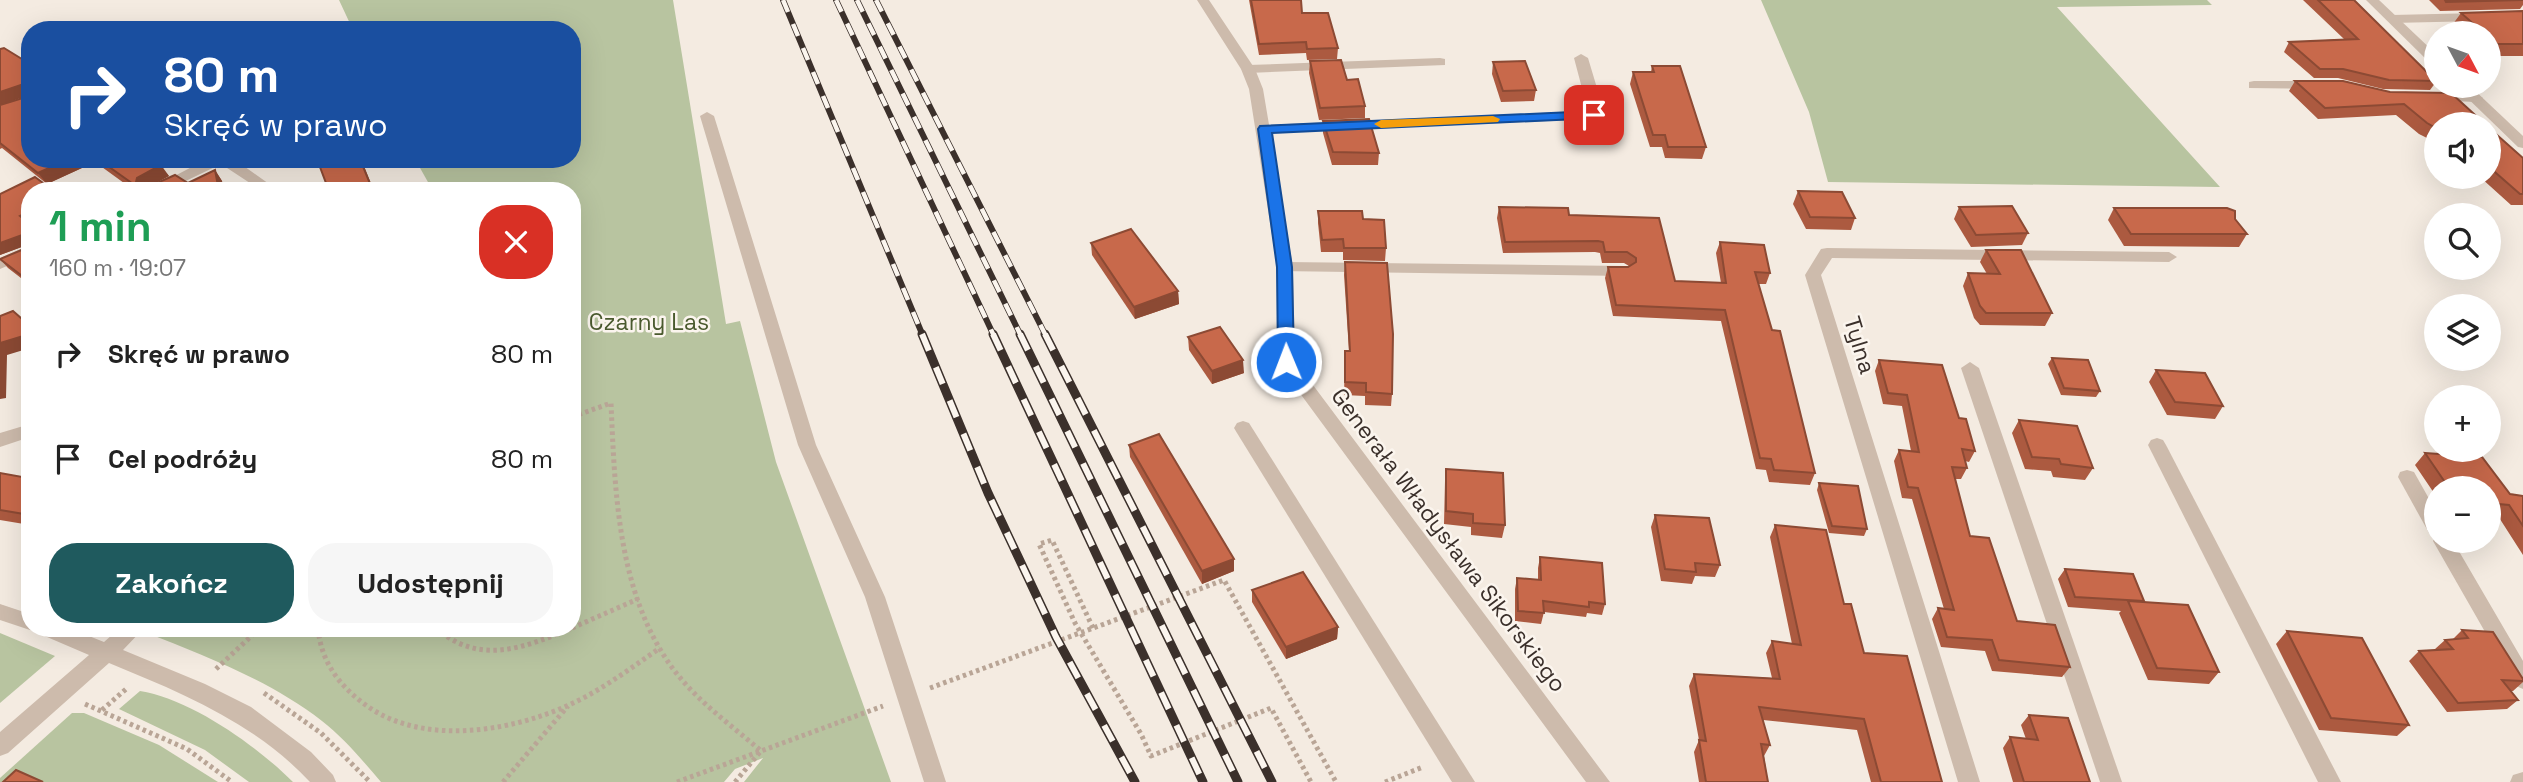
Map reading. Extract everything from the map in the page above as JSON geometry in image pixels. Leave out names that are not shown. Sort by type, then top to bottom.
[{"type":"street","name":"Generała Władysława Sikorskiego","points":[[1203,0],[1248,69],[1256,89],[1265,129],[1285,267],[1286,362],[1599,782]]},
{"type":"street","points":[[2372,0],[2424,50]]},
{"type":"street","points":[[2392,19],[2523,16]]},
{"type":"street","points":[[1265,129],[1594,115],[1596,108],[1581,58]]},
{"type":"street","points":[[1248,69],[1440,61]]},
{"type":"street","points":[[2254,85],[2337,85]]},
{"type":"street","points":[[2476,98],[2523,144]]},
{"type":"street","points":[[707,116],[807,445],[876,597],[934,782]]},
{"type":"street","points":[[172,182],[203,168]]},
{"type":"street","points":[[236,168],[258,182]]},
{"type":"street","name":"Tylna","points":[[1969,782],[1813,275],[1827,253],[2169,257]]},
{"type":"street","points":[[0,264],[21,254]]},
{"type":"street","points":[[1285,267],[1624,271]]},
{"type":"street","points":[[1970,368],[2111,782]]},
{"type":"street","points":[[1243,428],[1464,782]]},
{"type":"street","points":[[0,440],[21,433]]},
{"type":"street","points":[[2157,445],[2330,782]]},
{"type":"street","points":[[2407,477],[2424,507]]},
{"type":"street","points":[[2450,553],[2523,680]]},
{"type":"street","points":[[0,612],[21,619]]},
{"type":"street","points":[[69,637],[197,690],[243,714],[303,759],[325,782]]},
{"type":"street","points":[[0,747],[124,637]]},
{"type":"path","points":[[581,414],[611,403],[618,500],[628,562],[638,599],[660,648],[685,682],[761,751]]},
{"type":"path","points":[[1093,628],[1052,540],[1039,544],[1075,623],[1141,734],[1151,756],[1271,708],[1311,782]]},
{"type":"path","points":[[918,693],[1223,580],[1336,782]]},
{"type":"path","points":[[581,624],[638,599]]},
{"type":"path","points":[[216,669],[250,637]]},
{"type":"path","points":[[318,637],[318,644],[331,669],[351,694],[380,715],[423,728],[475,730],[524,722],[569,705],[660,648]]},
{"type":"path","points":[[448,637],[462,648],[479,652],[529,644],[548,637]]},
{"type":"path","points":[[102,710],[126,689]]},
{"type":"path","points":[[677,782],[893,702]]},
{"type":"path","points":[[84,704],[187,749],[232,782]]},
{"type":"path","points":[[503,782],[569,705]]},
{"type":"path","points":[[735,782],[761,751]]},
{"type":"path","points":[[1385,782],[1422,766],[1429,774]]},
{"type":"green space","name":"Czarny Las","points":[[339,0],[673,0],[726,324],[740,321],[776,462],[891,782],[744,782],[763,758],[735,769],[724,782],[381,782],[338,735],[302,706],[237,670],[157,637],[581,637],[581,182],[428,182],[420,168],[581,168],[581,21],[349,21]]},
{"type":"green space","points":[[1761,0],[2207,0],[2212,5],[2057,7],[2220,187],[1828,182],[1809,112]]},
{"type":"green space","points":[[0,633],[55,656],[0,703]]},
{"type":"green space","points":[[140,691],[180,704],[222,726],[242,739],[293,782],[249,782],[205,750],[119,709]]},
{"type":"green space","points":[[72,713],[84,713],[159,745],[218,782],[0,782],[0,778]]},
{"type":"building","points":[[1251,0],[1301,0],[1302,13],[1328,13],[1338,48],[1307,49],[1306,42],[1259,44]]},
{"type":"building","points":[[2318,0],[2354,0],[2424,69],[2424,81],[2389,80],[2343,69],[2320,69],[2289,42],[2358,39]]},
{"type":"building","points":[[2445,0],[2523,0],[2446,2]]},
{"type":"building","points":[[2523,11],[2523,44],[2501,44],[2501,21],[2470,21],[2461,13]]},
{"type":"building","points":[[4,48],[21,58],[21,85],[0,92],[0,49]]},
{"type":"building","points":[[1341,60],[1347,80],[1358,79],[1365,106],[1320,108],[1310,61]]},
{"type":"building","points":[[1525,61],[1536,90],[1503,91],[1493,62]]},
{"type":"building","points":[[1652,66],[1680,66],[1706,147],[1668,147],[1665,135],[1653,135],[1633,72],[1654,72]]},
{"type":"building","points":[[2295,81],[2343,81],[2390,92],[2424,93],[2424,98],[2456,98],[2472,112],[2424,112],[2424,121],[2404,104],[2325,108]]},
{"type":"building","points":[[21,99],[21,160],[0,143],[0,105]]},
{"type":"building","points":[[1369,119],[1379,153],[1333,152],[1323,121]]},
{"type":"building","points":[[2501,139],[2523,158],[2523,194],[2501,177]]},
{"type":"building","points":[[32,168],[49,168],[38,173]]},
{"type":"building","points":[[111,168],[155,168],[137,178],[136,182],[130,182]]},
{"type":"building","points":[[320,168],[364,168],[369,182],[326,182]]},
{"type":"building","points":[[215,170],[217,182],[190,182]]},
{"type":"building","points":[[175,175],[186,182],[159,182]]},
{"type":"building","points":[[35,177],[42,182],[25,182]]},
{"type":"building","points":[[21,184],[21,235],[0,243],[0,194]]},
{"type":"building","points":[[1798,191],[1842,192],[1855,218],[1810,217]]},
{"type":"building","points":[[2012,206],[2028,233],[1976,235],[1959,207]]},
{"type":"building","points":[[1499,207],[1568,208],[1569,215],[1659,218],[1675,281],[1726,283],[1720,242],[1764,245],[1770,273],[1755,272],[1772,330],[1780,331],[1815,473],[1774,470],[1771,459],[1760,458],[1725,310],[1616,305],[1608,267],[1628,267],[1636,262],[1636,258],[1627,252],[1605,252],[1603,242],[1598,241],[1505,242]]},
{"type":"building","points":[[2114,208],[2227,208],[2235,211],[2235,219],[2247,234],[2131,234]]},
{"type":"building","points":[[1318,211],[1362,211],[1363,219],[1384,220],[1386,248],[1344,248],[1343,239],[1322,240]]},
{"type":"building","points":[[1131,229],[1178,291],[1134,307],[1091,243]]},
{"type":"building","points":[[21,250],[21,275],[0,259]]},
{"type":"building","points":[[1986,250],[2021,250],[2052,313],[1986,313],[1980,306],[1968,273],[2000,274]]},
{"type":"building","points":[[1345,262],[1387,263],[1393,334],[1392,394],[1366,392],[1366,383],[1345,382],[1345,351],[1350,351]]},
{"type":"building","points":[[13,311],[21,318],[21,337],[0,343],[0,316]]},
{"type":"building","points":[[1220,327],[1243,360],[1212,371],[1188,337]]},
{"type":"building","points":[[2052,358],[2088,360],[2100,391],[2064,388]]},
{"type":"building","points":[[1879,360],[1942,365],[1959,418],[1966,419],[1975,451],[1962,449],[1967,468],[1952,467],[1970,536],[1989,538],[2017,621],[2055,625],[2070,667],[1999,660],[1992,640],[1947,637],[1938,608],[1954,610],[1918,488],[1908,487],[1899,450],[1919,452],[1907,395],[1888,393]]},
{"type":"building","points":[[2156,370],[2205,373],[2223,406],[2175,402]]},
{"type":"building","points":[[2019,420],[2077,426],[2093,468],[2061,464],[2059,459],[2032,457]]},
{"type":"building","points":[[1159,434],[1234,559],[1202,571],[1129,445]]},
{"type":"building","points":[[2431,462],[2486,462],[2496,476],[2441,476]]},
{"type":"building","points":[[1446,469],[1503,473],[1505,525],[1473,523],[1473,514],[1446,511]]},
{"type":"building","points":[[0,473],[21,477],[21,514],[0,510]]},
{"type":"building","points":[[2501,482],[2510,494],[2523,496],[2523,526],[2509,505],[2501,504]]},
{"type":"building","points":[[1819,483],[1858,486],[1867,529],[1832,526]]},
{"type":"building","points":[[1655,515],[1709,518],[1720,565],[1695,563],[1696,572],[1665,569]]},
{"type":"building","points":[[1775,525],[1826,530],[1844,604],[1851,604],[1864,653],[1907,656],[1942,782],[1881,782],[1864,719],[1759,707],[1770,745],[1761,744],[1768,782],[1706,782],[1699,740],[1706,741],[1694,674],[1780,679],[1772,641],[1801,645]]},
{"type":"building","points":[[1540,557],[1602,563],[1605,604],[1589,602],[1589,607],[1543,601],[1544,613],[1518,611],[1517,578],[1541,580]]},
{"type":"building","points":[[2065,569],[2133,574],[2144,601],[2075,597]]},
{"type":"building","points":[[1303,572],[1338,627],[1286,647],[1252,590]]},
{"type":"building","points":[[2128,601],[2188,605],[2219,672],[2157,668]]},
{"type":"building","points":[[2462,630],[2493,632],[2523,679],[2502,680],[2518,700],[2458,703],[2419,651],[2453,649],[2445,640],[2468,638]]},
{"type":"building","points":[[2287,631],[2362,638],[2409,725],[2331,718]]},
{"type":"building","points":[[2029,715],[2068,718],[2090,782],[2024,782],[2010,737],[2038,740]]},
{"type":"building","points":[[16,770],[43,782],[3,782]]},
{"type":"railway","points":[[783,0],[923,336]]},
{"type":"railway","points":[[836,0],[994,336]]},
{"type":"railway","points":[[857,0],[1021,336]]},
{"type":"railway","points":[[876,0],[1046,336]]},
{"type":"railway","points":[[922,334],[988,493],[1056,637],[1135,782]]},
{"type":"railway","points":[[993,334],[1203,782]]},
{"type":"railway","points":[[1020,334],[1238,782]]},
{"type":"railway","points":[[1045,334],[1272,782]]},
{"type":"slow traffic","points":[[1381,124],[1493,119]]},
{"type":"route","points":[[1286,362],[1285,267],[1265,129],[1594,115]]}]
